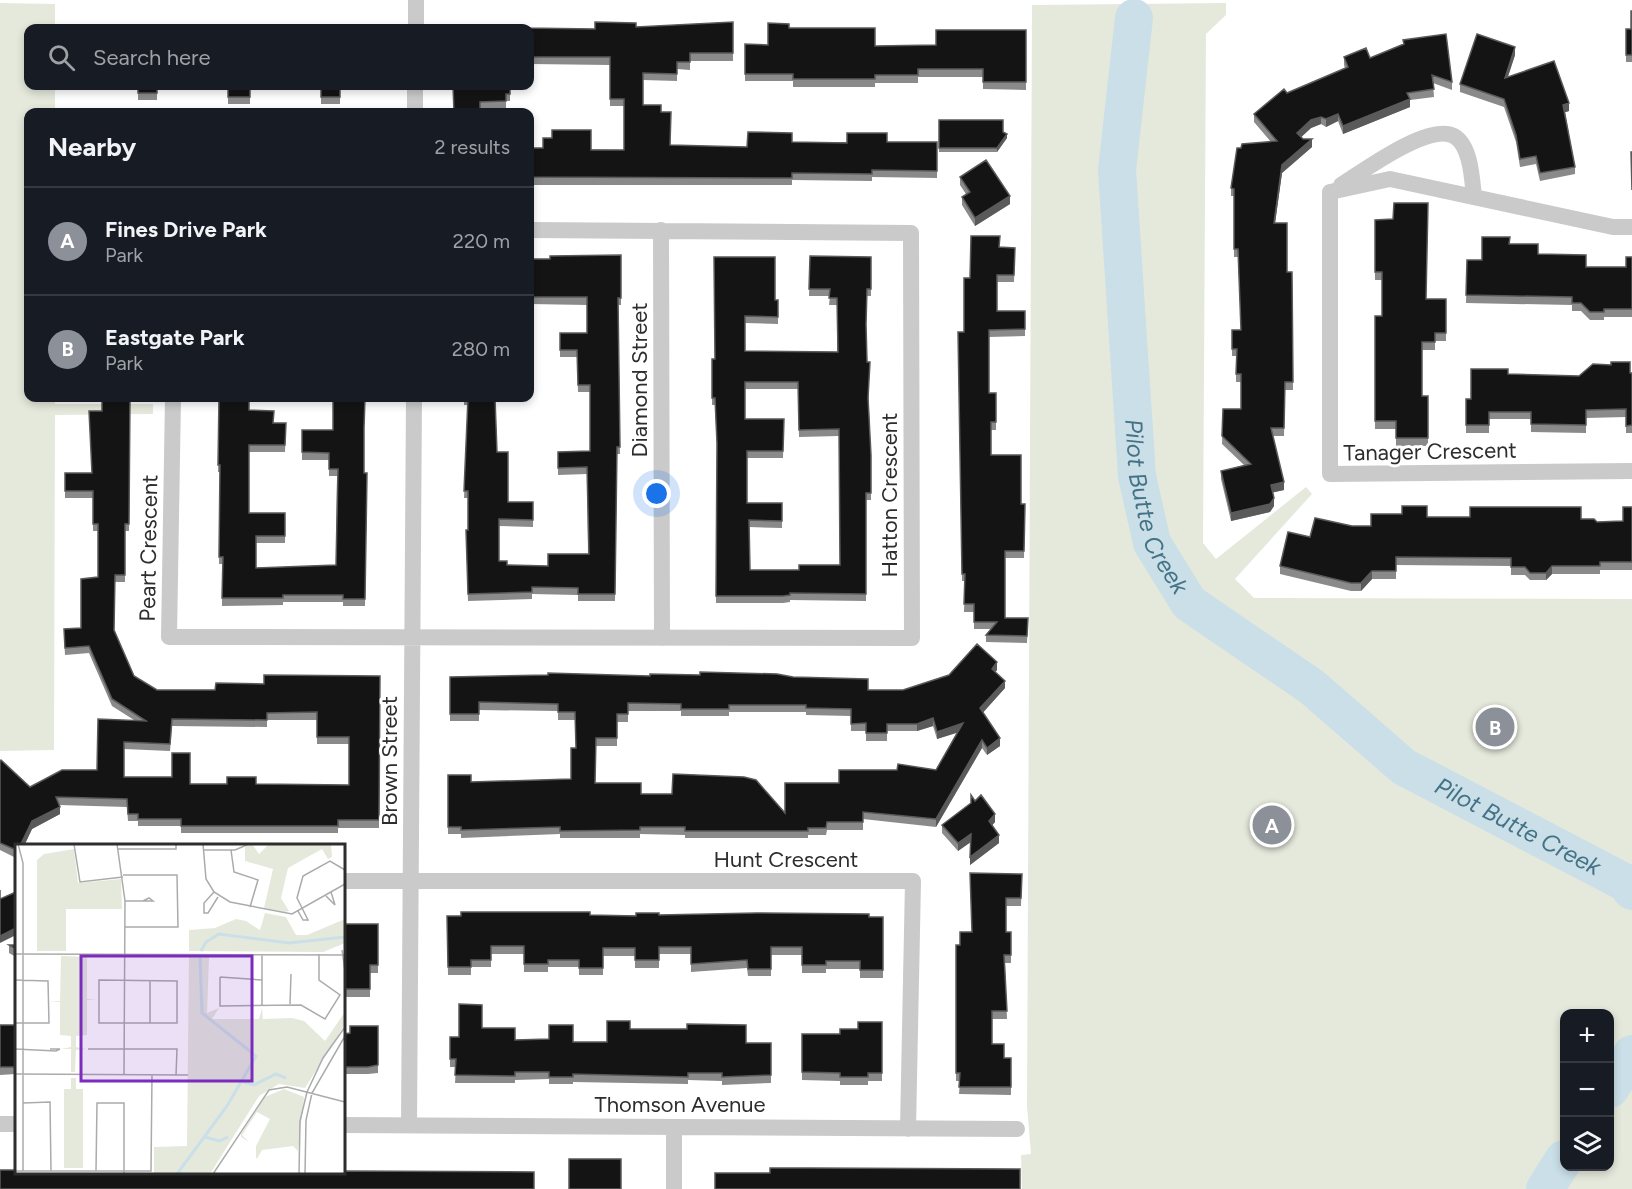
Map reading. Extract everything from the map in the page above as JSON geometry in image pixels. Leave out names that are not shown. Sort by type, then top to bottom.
[{"type":"street","points":[[416,0],[416,24]]},
{"type":"street","points":[[415,108],[416,90]]},
{"type":"street","points":[[1330,192],[1412,141],[1442,135],[1454,136],[1465,149],[1474,197]]},
{"type":"street","points":[[1330,192],[1390,179],[1613,227],[1632,227]]},
{"type":"street","name":"Tanager Crescent","points":[[1330,192],[1330,474],[1632,471]]},
{"type":"street","name":"Hatton Crescent","points":[[413,638],[912,638],[911,233],[534,230]]},
{"type":"street","name":"Diamond Street","points":[[661,230],[662,638]]},
{"type":"street","name":"Peart Crescent","points":[[173,402],[169,637],[413,638]]},
{"type":"street","name":"Brown Street","points":[[409,1125],[414,402]]},
{"type":"street","points":[[345,881],[411,882]]},
{"type":"street","name":"Hunt Crescent","points":[[411,882],[913,881],[908,1129]]},
{"type":"street","name":"Thomson Avenue","points":[[345,1125],[1017,1129]]},
{"type":"street","points":[[674,1127],[674,1189]]},
{"type":"shaded area","points":[[0,3],[55,4],[55,24],[24,24],[24,90],[55,90],[55,108],[24,108],[24,402],[153,404],[153,414],[55,415],[54,750],[0,751]]},
{"type":"shaded area","points":[[1226,3],[1226,15],[1206,34],[1203,543],[1216,559],[1306,487],[1312,494],[1235,579],[1254,598],[1632,599],[1632,1189],[1022,1189],[1021,1155],[1031,1154],[1027,1106],[1032,5]]},
{"type":"building","points":[[1631,11],[1632,55],[1626,55],[1626,29],[1631,29]]},
{"type":"building","points":[[595,22],[636,23],[636,27],[733,22],[733,53],[690,53],[690,62],[677,62],[677,74],[643,73],[643,105],[661,105],[661,112],[671,112],[670,145],[747,147],[748,132],[792,133],[792,142],[847,143],[847,133],[887,133],[887,142],[937,142],[937,171],[872,170],[872,174],[792,173],[792,178],[534,177],[534,148],[543,148],[543,138],[552,138],[552,130],[591,130],[591,150],[624,150],[624,99],[610,99],[610,57],[534,57],[534,28],[595,29]]},
{"type":"building","points":[[768,23],[789,24],[789,28],[875,28],[875,46],[936,45],[936,30],[1026,30],[1026,82],[983,82],[983,69],[918,69],[918,75],[875,75],[875,79],[793,79],[793,74],[745,74],[745,44],[768,45]]},
{"type":"building","points":[[1446,34],[1452,82],[1432,75],[1434,89],[1407,93],[1410,99],[1343,126],[1338,114],[1326,119],[1321,117],[1311,120],[1297,133],[1303,139],[1312,139],[1282,165],[1274,223],[1287,223],[1287,272],[1292,272],[1293,382],[1285,382],[1284,428],[1271,428],[1284,482],[1271,485],[1274,498],[1270,504],[1231,513],[1221,471],[1251,464],[1222,436],[1223,409],[1241,409],[1241,374],[1236,374],[1237,349],[1232,349],[1232,330],[1241,330],[1238,249],[1234,249],[1234,189],[1231,188],[1237,148],[1241,148],[1242,144],[1277,141],[1254,114],[1284,89],[1287,93],[1348,67],[1344,57],[1366,48],[1370,58],[1404,44],[1403,40]]},
{"type":"building","points":[[1477,34],[1515,47],[1505,78],[1554,61],[1569,103],[1563,105],[1575,167],[1540,173],[1536,156],[1520,159],[1516,135],[1504,99],[1460,84]]},
{"type":"building","points":[[138,90],[157,90],[157,93],[138,93]]},
{"type":"building","points":[[228,90],[250,90],[250,97],[228,97]]},
{"type":"building","points":[[321,90],[340,90],[340,97],[321,97]]},
{"type":"building","points":[[453,90],[510,90],[510,94],[506,94],[506,101],[480,102],[480,108],[454,108]]},
{"type":"building","points":[[939,120],[1003,120],[1003,132],[1007,134],[997,148],[939,148]]},
{"type":"building","points":[[986,160],[1010,196],[975,218],[962,197],[970,192],[960,177]]},
{"type":"building","points":[[1394,203],[1428,203],[1426,299],[1446,299],[1446,333],[1435,333],[1435,342],[1422,342],[1422,396],[1428,396],[1428,438],[1396,438],[1396,421],[1375,421],[1375,316],[1382,316],[1382,272],[1375,272],[1375,220],[1393,219]]},
{"type":"building","points":[[971,236],[1000,236],[999,247],[1015,248],[1014,275],[997,275],[997,311],[1025,311],[1025,329],[989,330],[989,393],[996,393],[996,422],[991,422],[991,455],[1021,455],[1021,504],[1025,504],[1024,551],[1005,551],[1005,618],[1028,618],[1027,636],[986,635],[997,622],[974,622],[974,604],[964,604],[958,332],[964,332],[964,278],[970,278]]},
{"type":"building","points":[[1482,237],[1510,237],[1509,244],[1538,244],[1538,254],[1586,255],[1586,267],[1626,267],[1626,257],[1632,257],[1632,309],[1604,309],[1604,312],[1590,312],[1581,303],[1572,303],[1572,297],[1466,295],[1467,260],[1482,260]]},
{"type":"building","points":[[621,255],[621,298],[618,298],[620,447],[617,447],[615,594],[578,594],[578,588],[532,587],[532,592],[468,594],[466,530],[468,530],[468,491],[464,491],[468,402],[495,402],[497,452],[508,452],[508,502],[533,502],[533,520],[499,519],[499,561],[507,561],[507,565],[548,566],[548,554],[589,554],[587,467],[558,468],[558,452],[590,451],[590,385],[578,385],[577,350],[560,350],[560,333],[587,333],[587,297],[534,297],[534,259],[550,259],[550,256]]},
{"type":"building","points":[[810,256],[871,257],[871,289],[867,289],[866,324],[867,362],[870,362],[868,398],[871,493],[866,493],[866,594],[790,593],[790,595],[783,596],[716,596],[717,443],[715,398],[712,398],[712,359],[715,359],[714,257],[775,257],[775,300],[778,300],[778,317],[745,316],[745,351],[838,352],[837,298],[829,298],[830,289],[809,289]],"holes":[[[745,382],[798,382],[799,430],[839,429],[840,565],[799,565],[799,570],[750,570],[749,520],[782,521],[782,503],[747,503],[747,451],[783,451],[784,419],[745,419]]]},
{"type":"building","points":[[1611,362],[1630,362],[1632,425],[1626,426],[1626,409],[1586,410],[1586,425],[1531,424],[1531,412],[1489,412],[1489,425],[1466,425],[1466,399],[1471,399],[1471,369],[1508,369],[1508,374],[1579,376],[1593,364],[1611,365]]},
{"type":"building","points":[[102,402],[130,402],[129,524],[125,524],[125,575],[115,575],[114,630],[134,676],[157,690],[215,690],[216,683],[264,684],[264,675],[380,676],[379,820],[338,820],[338,826],[181,826],[181,819],[138,819],[138,814],[128,814],[127,799],[56,797],[60,807],[32,821],[21,844],[15,844],[15,850],[0,843],[1,760],[30,787],[62,770],[97,770],[98,719],[146,721],[112,699],[89,646],[65,648],[64,629],[81,628],[81,579],[98,577],[98,524],[93,524],[93,491],[65,491],[65,473],[92,473],[89,411],[102,411]],"holes":[[[317,712],[317,737],[349,737],[349,785],[256,784],[256,777],[227,777],[227,784],[190,784],[190,753],[172,753],[172,777],[124,777],[124,742],[170,744],[172,719],[267,720],[267,713]]]},
{"type":"building","points":[[219,402],[249,402],[249,410],[274,411],[273,423],[286,423],[285,445],[249,445],[249,513],[285,513],[285,536],[256,536],[256,568],[336,565],[338,469],[329,469],[329,453],[302,452],[302,430],[333,430],[333,402],[365,402],[364,473],[367,473],[365,599],[343,599],[343,595],[222,598],[223,557],[219,557],[220,465],[218,465]]},
{"type":"building","points":[[1402,506],[1427,506],[1427,517],[1470,517],[1470,507],[1581,507],[1581,519],[1594,519],[1597,522],[1623,521],[1623,507],[1632,507],[1632,562],[1600,562],[1600,566],[1552,566],[1546,573],[1530,573],[1525,567],[1511,567],[1511,558],[1396,557],[1396,571],[1372,571],[1361,583],[1351,583],[1280,566],[1288,532],[1310,537],[1315,518],[1352,526],[1371,526],[1371,514],[1402,514]]},
{"type":"building","points":[[977,644],[997,662],[992,669],[1005,681],[980,708],[1000,738],[987,748],[982,740],[936,819],[863,812],[863,822],[827,822],[826,828],[808,828],[808,831],[685,831],[685,827],[640,827],[640,830],[560,831],[560,827],[461,830],[461,827],[448,827],[448,775],[471,775],[471,782],[571,779],[571,748],[576,748],[575,712],[558,712],[558,704],[479,702],[479,714],[450,714],[450,677],[548,675],[548,673],[650,676],[650,674],[700,675],[700,672],[777,674],[793,677],[868,679],[868,690],[903,690],[949,675]],"holes":[[[628,703],[681,704],[681,709],[729,709],[729,705],[806,705],[806,708],[851,709],[851,724],[866,723],[866,733],[887,733],[887,724],[917,724],[933,718],[937,732],[963,723],[936,770],[898,764],[897,770],[839,770],[839,783],[785,783],[785,813],[756,780],[744,777],[673,774],[672,794],[641,794],[641,783],[595,783],[596,738],[617,738],[617,714],[628,714]]]},
{"type":"building","points":[[971,795],[975,801],[981,795],[995,814],[989,821],[999,835],[970,857],[971,834],[958,843],[942,825],[971,803]]},
{"type":"building","points":[[970,873],[1022,874],[1021,898],[1006,898],[1006,932],[1011,932],[1011,955],[1004,955],[1007,1011],[992,1011],[992,1044],[1004,1044],[1004,1058],[1011,1058],[1011,1087],[959,1087],[960,1073],[956,1073],[956,945],[960,945],[960,932],[972,932]]},
{"type":"building","points":[[15,892],[15,928],[0,936],[0,899]]},
{"type":"building","points":[[461,912],[590,912],[590,915],[636,916],[636,913],[659,913],[659,915],[869,914],[869,917],[883,917],[883,970],[860,970],[860,961],[826,961],[826,965],[802,965],[802,947],[771,947],[771,969],[748,969],[747,960],[691,964],[691,947],[659,947],[659,960],[635,960],[635,948],[603,948],[603,968],[579,968],[579,960],[548,960],[548,964],[524,964],[524,946],[491,946],[491,960],[471,960],[471,967],[448,967],[447,916],[461,916]]},
{"type":"building","points":[[345,924],[378,924],[378,965],[370,965],[370,989],[345,989]]},
{"type":"building","points":[[459,1004],[482,1005],[482,1028],[515,1028],[515,1040],[549,1039],[549,1025],[573,1025],[573,1042],[607,1042],[607,1021],[630,1021],[630,1029],[687,1029],[687,1024],[746,1025],[746,1043],[771,1043],[771,1075],[722,1077],[722,1073],[688,1073],[688,1077],[573,1074],[573,1077],[549,1077],[549,1072],[515,1072],[515,1076],[455,1075],[456,1059],[450,1059],[450,1037],[459,1037]]},
{"type":"building","points":[[858,1022],[882,1022],[882,1073],[868,1073],[868,1077],[840,1077],[840,1073],[802,1072],[802,1034],[840,1034],[840,1029],[858,1029]]},
{"type":"building","points":[[0,1025],[15,1025],[15,1067],[0,1067]]},
{"type":"building","points":[[350,1026],[378,1026],[378,1065],[345,1067],[345,1034],[350,1033]]},
{"type":"building","points":[[569,1159],[621,1159],[621,1189],[569,1189]]},
{"type":"building","points":[[770,1168],[1020,1169],[1020,1189],[715,1189],[715,1173],[770,1173]]},
{"type":"building","points":[[0,1170],[15,1170],[15,1174],[534,1172],[534,1189],[0,1189]]},
{"type":"waterway","name":"Pilot Butte Creek","points":[[1134,18],[1117,170],[1137,476],[1152,543],[1189,603],[1312,687],[1404,767],[1626,883],[1632,891]]},
{"type":"waterway","points":[[1203,613],[1204,599]]},
{"type":"waterway","name":"Pilot Butte Creek","points":[[1614,1083],[1632,1054]]},
{"type":"waterway","name":"Pilot Butte Creek","points":[[1545,1189],[1560,1165]]},
{"type":"place","name":"Eastgate Park","points":[[1495,727]]},
{"type":"place","name":"Fines Drive Park","points":[[1272,825]]}]
